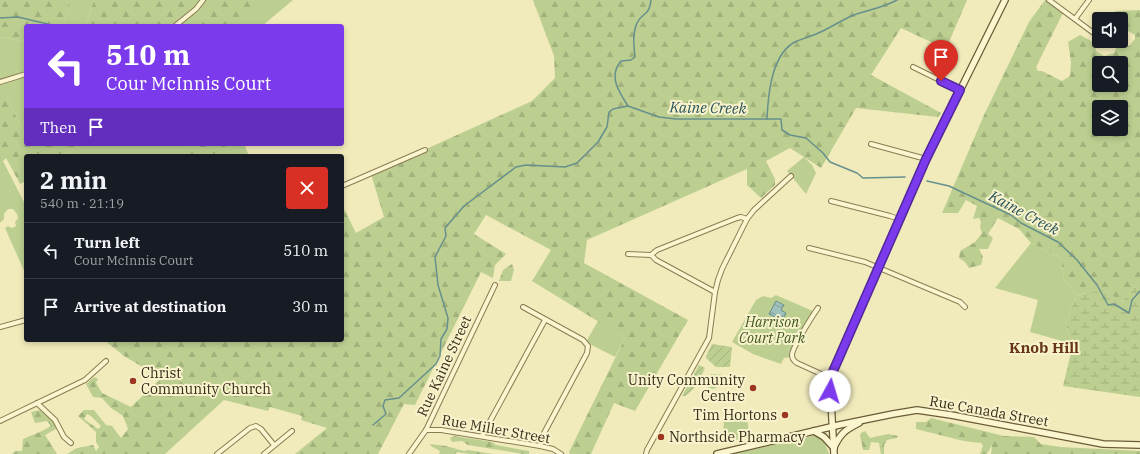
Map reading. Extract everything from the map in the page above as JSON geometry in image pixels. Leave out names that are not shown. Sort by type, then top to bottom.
[{"type":"main road","points":[[834,451],[830,378],[926,159],[1005,0]]},
{"type":"main road","name":"Rue Canada Street","points":[[717,454],[833,426],[908,411],[927,411],[1103,444],[1140,445]]},
{"type":"main road","points":[[834,451],[839,438],[846,429],[866,419]]},
{"type":"main road","points":[[814,431],[824,436],[834,451]]},
{"type":"street","points":[[177,24],[196,9],[203,0]]},
{"type":"street","points":[[1049,0],[1092,32]]},
{"type":"street","points":[[1075,19],[1089,0]]},
{"type":"street","points":[[913,67],[960,90]]},
{"type":"street","points":[[0,82],[24,75]]},
{"type":"street","points":[[871,144],[926,159]]},
{"type":"street","points":[[344,185],[425,150]]},
{"type":"street","points":[[646,454],[709,338],[715,292],[722,269],[747,219],[754,210],[791,176]]},
{"type":"street","points":[[831,201],[890,216],[899,220]]},
{"type":"street","points":[[628,254],[651,255],[657,250],[737,218],[741,217],[747,219]]},
{"type":"street","points":[[809,248],[865,262],[960,302],[965,307]]},
{"type":"street","points":[[651,255],[656,260],[715,292]]},
{"type":"street","name":"Rue Kaine Street","points":[[410,454],[426,430],[495,285]]},
{"type":"street","points":[[523,308],[583,340],[588,346],[588,350],[543,435],[540,446]]},
{"type":"street","points":[[818,308],[794,348],[792,357],[797,363],[830,378]]},
{"type":"street","points":[[482,436],[545,320]]},
{"type":"street","points":[[0,327],[24,321]]},
{"type":"street","points":[[0,421],[85,380],[106,361]]},
{"type":"street","points":[[37,403],[55,420],[64,438],[71,443]]},
{"type":"street","points":[[217,454],[250,428],[256,426],[261,429],[274,446]]},
{"type":"street","name":"Rue Miller Street","points":[[426,430],[441,430],[540,446],[553,449],[561,454]]},
{"type":"street","points":[[264,454],[292,431]]},
{"type":"green space","points":[[0,0],[71,0],[64,24],[24,24],[24,42],[0,37]]},
{"type":"green space","points":[[71,0],[94,0],[87,24],[64,24]]},
{"type":"green space","points":[[94,0],[203,0],[177,24],[87,24]]},
{"type":"green space","points":[[203,0],[293,0],[264,24],[177,24]]},
{"type":"green space","points":[[222,0],[256,0],[236,24],[202,24]]},
{"type":"green space","points":[[533,0],[967,0],[946,49],[901,28],[871,75],[941,113],[938,117],[856,108],[821,168],[790,148],[766,161],[775,179],[775,185],[761,198],[747,185],[747,169],[587,240],[584,263],[688,320],[635,411],[614,403],[591,454],[570,454],[569,452],[625,338],[532,281],[551,250],[486,215],[474,234],[506,254],[495,265],[493,278],[481,272],[415,405],[404,404],[378,454],[295,454],[327,428],[301,420],[302,416],[270,407],[268,411],[224,400],[165,454],[67,454],[77,448],[93,445],[96,451],[99,447],[96,442],[96,432],[78,416],[84,410],[94,410],[106,425],[112,426],[121,438],[128,429],[123,416],[111,408],[102,398],[93,397],[86,384],[94,377],[98,379],[96,383],[102,393],[131,407],[161,378],[124,356],[106,342],[344,342],[344,209],[356,233],[384,217],[371,174],[532,101],[555,78],[554,56]],"holes":[[[87,414],[101,426],[98,429],[84,419]]]},
{"type":"green space","points":[[1045,0],[1049,0],[1064,11],[1036,67],[1038,71],[1042,71],[1062,81],[1070,76],[1071,63],[1068,42],[1080,35],[1092,41],[1092,48],[1096,48],[1096,51],[1104,56],[1114,53],[1116,48],[1128,48],[1128,46],[1135,39],[1135,35],[1128,31],[1128,12],[1115,12],[1140,10],[1140,279],[1122,302],[1086,293],[1077,296],[1064,280],[1061,258],[1031,243],[1019,229],[998,218],[988,234],[993,238],[988,249],[979,249],[983,257],[981,265],[969,268],[965,262],[959,258],[960,251],[975,242],[982,233],[979,218],[973,219],[977,206],[966,200],[958,213],[942,213],[984,115],[1029,22]]},
{"type":"green space","points":[[0,37],[24,42],[24,133],[6,95],[0,95]]},
{"type":"green space","points":[[0,95],[6,95],[24,133],[24,146],[74,146],[74,150],[68,154],[24,154],[24,182],[20,184],[6,158],[0,164]]},
{"type":"green space","points":[[74,146],[245,146],[248,154],[68,154],[74,150]]},
{"type":"green space","points":[[193,146],[225,146],[225,154],[187,154]]},
{"type":"green space","points":[[804,157],[812,165],[816,173],[806,194],[787,171]]},
{"type":"green space","points":[[3,161],[24,202],[24,271],[5,228],[8,226],[12,228],[16,226],[15,222],[18,218],[17,214],[13,209],[8,209],[4,214],[4,219],[0,223],[0,164]]},
{"type":"green space","points":[[1031,243],[1061,258],[1064,280],[1077,296],[1070,310],[1066,327],[1073,344],[1030,332],[1038,300],[995,288]]},
{"type":"green space","points":[[512,264],[514,270],[511,281],[499,281],[503,270]]},
{"type":"green space","points":[[1140,279],[1140,397],[1063,386],[1073,344],[1066,327],[1070,310],[1077,296],[1086,293],[1107,291],[1122,302]]},
{"type":"green space","name":"Harrison Court Park","points":[[776,295],[815,312],[794,348],[792,357],[784,358],[781,364],[753,354],[732,342],[756,300],[763,296],[771,298]]},
{"type":"green space","points":[[598,321],[625,338],[615,357],[586,342]]},
{"type":"green space","points":[[712,344],[732,347],[730,367],[716,367],[706,358]]},
{"type":"green space","points":[[699,365],[705,368],[699,380],[692,391],[685,396],[682,396]]},
{"type":"green space","points":[[711,374],[724,375],[723,386],[714,389],[708,388]]},
{"type":"green space","points":[[40,410],[55,423],[56,429],[45,435],[57,454],[12,454],[15,451],[22,451],[23,439],[51,426],[47,421],[35,423],[31,412]]},
{"type":"green space","points":[[745,412],[749,437],[723,443],[724,415]]},
{"type":"green space","points":[[931,418],[1004,436],[1034,437],[1041,444],[1061,447],[1140,451],[1140,454],[991,454],[992,445],[987,454],[980,454],[983,446],[981,443],[964,441],[916,429],[916,422],[926,422]]},
{"type":"green space","points":[[865,431],[870,438],[888,434],[898,436],[897,438],[887,440],[884,445],[884,454],[881,454],[879,443],[871,442],[869,450],[863,450],[860,435]]},
{"type":"green space","points":[[817,435],[823,441],[829,454],[733,454]]},
{"type":"green space","points":[[454,436],[492,442],[496,445],[529,451],[529,454],[468,445],[462,441],[452,442],[450,438]]},
{"type":"green space","points":[[430,444],[446,446],[464,451],[468,450],[493,454],[469,454],[457,452],[455,454],[439,454],[440,451]]},
{"type":"water","points":[[776,301],[784,305],[781,310],[786,313],[782,321],[769,314]]},
{"type":"waterway","points":[[628,106],[618,90],[615,72],[621,61],[631,60],[635,57],[635,27],[639,19],[649,9],[651,0]]},
{"type":"waterway","points":[[767,119],[768,99],[772,78],[775,67],[786,49],[793,43],[821,32],[849,17],[882,7],[897,0]]},
{"type":"waterway","points":[[0,18],[18,17],[48,24]]},
{"type":"waterway","name":"Kaine Creek","points":[[373,425],[386,414],[383,406],[385,400],[399,398],[436,364],[440,356],[441,339],[447,329],[448,318],[438,285],[435,257],[446,236],[445,228],[464,206],[516,167],[526,165],[565,167],[577,163],[598,142],[607,127],[609,112],[613,109],[628,106],[659,117],[676,119],[781,119],[782,130],[790,135],[806,138],[823,153],[830,162],[857,173],[863,178],[905,177]]},
{"type":"waterway","name":"Kaine Creek","points":[[927,181],[949,186],[1011,215],[1021,223],[1058,242],[1077,260],[1097,285],[1108,305],[1114,304],[1129,313],[1132,300],[1140,291]]},
{"type":"place","name":"Christ Community Church","points":[[133,381]]},
{"type":"place","name":"Unity Community Centre","points":[[753,388]]},
{"type":"place","name":"Tim Hortons","points":[[785,415]]},
{"type":"place","name":"Northside Pharmacy","points":[[661,437]]},
{"type":"district","name":"Knob Hill","points":[[1044,348]]},
{"type":"route","points":[[830,391],[830,378],[832,373],[926,159],[960,90],[941,81]]}]
